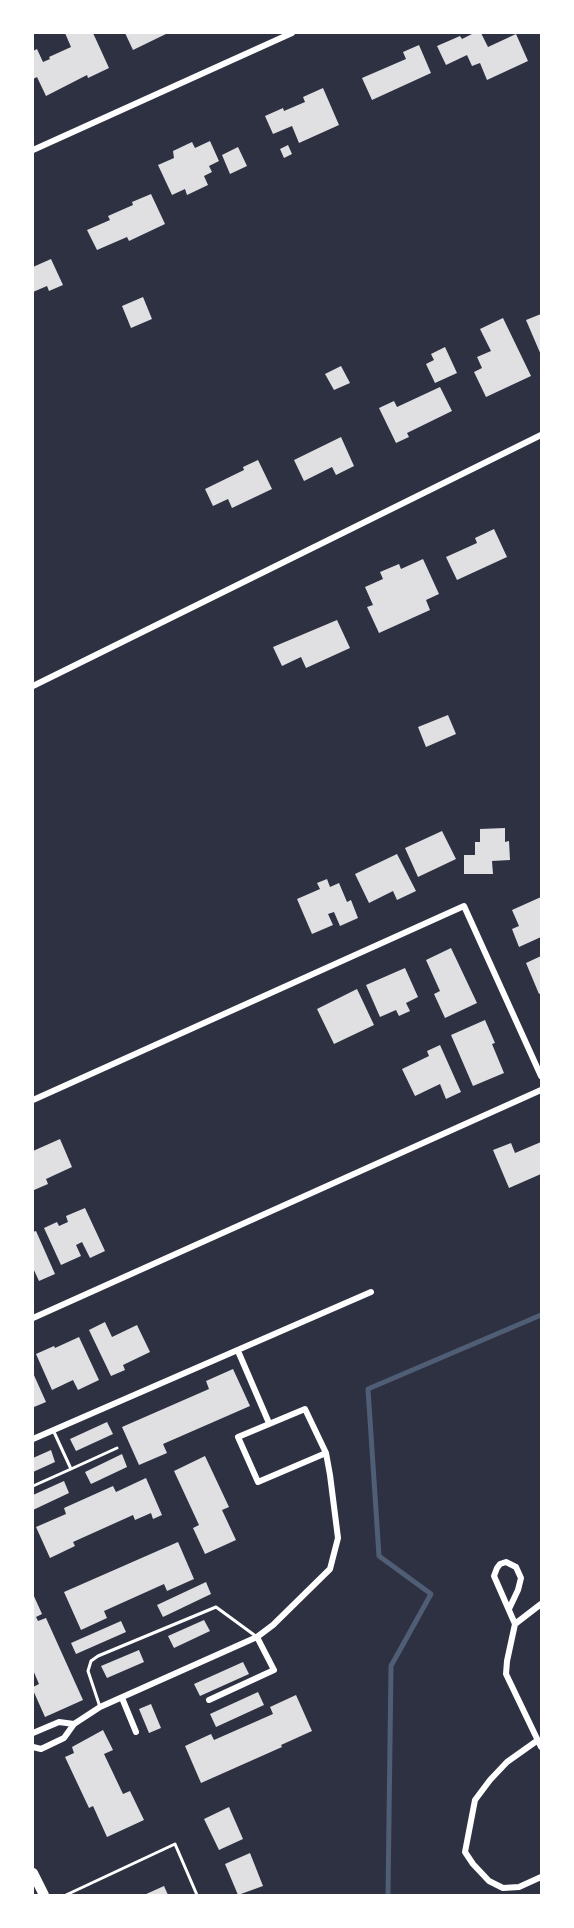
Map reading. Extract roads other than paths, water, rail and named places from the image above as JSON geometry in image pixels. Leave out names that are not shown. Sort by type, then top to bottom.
[{"type":"main road","points":[[33,1873],[44,1895]]},
{"type":"street","points":[[33,150],[292,33]]},
{"type":"street","points":[[33,686],[541,435]]},
{"type":"street","points":[[33,1100],[464,906],[541,1076]]},
{"type":"street","points":[[33,1318],[541,1090]]},
{"type":"street","points":[[33,1439],[371,1292]]},
{"type":"street","points":[[238,1350],[269,1423]]},
{"type":"street","points":[[33,1747],[41,1749],[64,1738],[74,1724],[100,1707],[257,1636],[273,1625],[330,1569],[338,1538],[330,1475],[326,1453],[305,1409],[238,1437],[258,1482],[326,1453]]},
{"type":"street","points":[[508,1609],[518,1590],[521,1578],[516,1567],[506,1562],[496,1568],[494,1576],[508,1609],[515,1624],[506,1674],[541,1747]]},
{"type":"street","points":[[515,1624],[541,1604]]},
{"type":"street","points":[[209,1700],[274,1670],[257,1636]]},
{"type":"street","points":[[122,1698],[136,1732]]},
{"type":"street","points":[[33,1733],[59,1722],[74,1724]]},
{"type":"street","points":[[538,1740],[507,1762],[475,1800],[465,1852],[489,1881],[503,1888],[519,1887],[541,1877]]},
{"type":"lane","points":[[54,1430],[71,1469]]},
{"type":"lane","points":[[33,1486],[117,1448]]},
{"type":"lane","points":[[100,1707],[88,1671],[91,1661],[98,1656],[216,1607],[257,1636]]},
{"type":"lane","points":[[66,1895],[175,1844],[198,1895]]},
{"type":"waterway","points":[[388,1895],[391,1666],[431,1594],[379,1556],[368,1389],[541,1315]]}]
